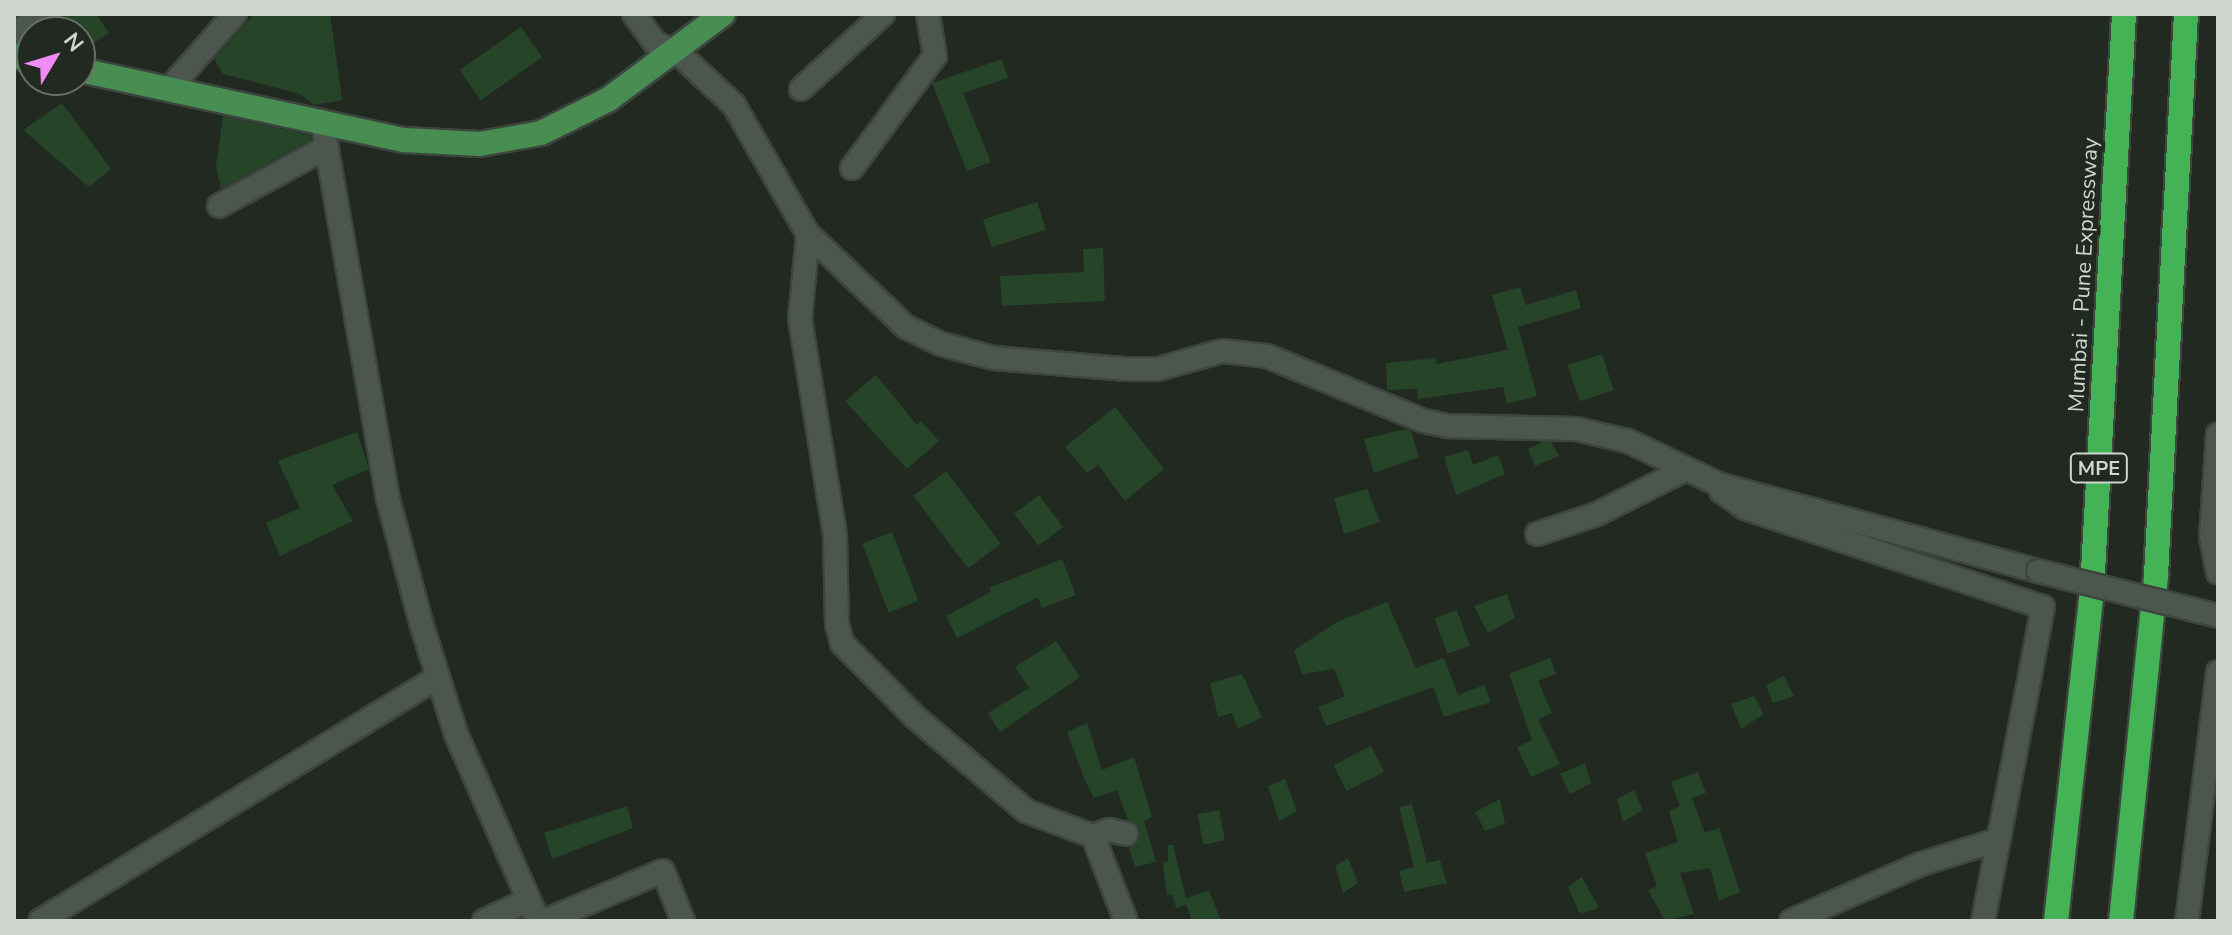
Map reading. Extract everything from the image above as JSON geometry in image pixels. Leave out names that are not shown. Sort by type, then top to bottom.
[{"type":"highway","name":"Mumbai - Pune Expressway","points":[[2056,921],[2092,590],[2124,14]]},
{"type":"highway","name":"MPE","points":[[2121,921],[2156,575],[2186,14]]},
{"type":"main road","points":[[96,73],[405,140],[510,140],[541,133],[609,99],[677,52],[723,14]]},
{"type":"street","points":[[14,35],[41,14]]},
{"type":"street","points":[[169,89],[235,14]]},
{"type":"street","points":[[634,14],[655,43],[677,52],[734,105],[808,234],[906,327],[941,344],[994,358],[1124,369],[1158,369],[1222,351],[1267,356],[1424,421],[1448,426],[1576,429],[1628,441],[1682,471],[1707,480],[2038,571],[2218,616]]},
{"type":"street","points":[[801,89],[883,14]]},
{"type":"street","points":[[852,168],[935,56],[928,14]]},
{"type":"street","points":[[322,121],[388,499],[437,678],[538,921]]},
{"type":"street","points":[[219,206],[327,147]]},
{"type":"street","points":[[808,234],[800,319],[835,536],[842,643],[905,708],[1026,811],[1093,836],[1109,830],[1127,834]]},
{"type":"street","points":[[2218,434],[2211,537],[2218,572]]},
{"type":"street","points":[[1537,534],[1597,514],[1682,471]]},
{"type":"street","points":[[1707,480],[1745,508],[2043,607],[1995,841],[1983,921]]},
{"type":"street","points":[[2187,921],[2218,672]]},
{"type":"street","points":[[40,921],[437,678]]},
{"type":"street","points":[[1093,836],[1126,921]]},
{"type":"street","points":[[1791,921],[1921,864],[1995,841]]},
{"type":"street","points":[[545,921],[663,871],[683,921]]},
{"type":"street","points":[[484,921],[528,900]]},
{"type":"building","points":[[96,14],[109,33],[96,42],[96,16],[56,16]]},
{"type":"building","points":[[254,14],[330,14],[342,100],[314,105],[300,94],[223,74],[214,59]]},
{"type":"building","points":[[521,27],[542,57],[481,100],[460,70]]},
{"type":"building","points":[[1002,59],[1008,78],[963,93],[991,162],[967,171],[932,83]]},
{"type":"building","points":[[62,103],[111,169],[89,187],[23,130]]},
{"type":"building","points":[[223,116],[310,135],[311,140],[221,189],[216,166]]},
{"type":"building","points":[[1037,202],[1046,230],[992,247],[983,220]]},
{"type":"building","points":[[1103,248],[1105,301],[1002,306],[1000,276],[1084,272],[1083,249]]},
{"type":"building","points":[[1520,287],[1526,305],[1576,290],[1581,308],[1518,327],[1537,396],[1507,404],[1503,387],[1418,399],[1417,389],[1387,390],[1386,363],[1435,358],[1436,364],[1508,350],[1492,295]]},
{"type":"building","points":[[1602,354],[1614,390],[1580,401],[1568,365]]},
{"type":"building","points":[[876,375],[917,425],[921,421],[939,441],[907,469],[845,401]]},
{"type":"building","points":[[1115,407],[1164,469],[1125,501],[1098,465],[1087,473],[1065,447]]},
{"type":"building","points":[[1406,429],[1411,431],[1419,457],[1374,473],[1364,439]]},
{"type":"building","points":[[357,432],[369,469],[332,485],[353,521],[280,556],[266,523],[300,508],[278,461]]},
{"type":"building","points":[[1551,442],[1559,456],[1535,466],[1528,449]]},
{"type":"building","points":[[1468,450],[1473,465],[1498,455],[1505,474],[1456,495],[1444,457]]},
{"type":"building","points":[[946,471],[1001,544],[968,568],[913,496]]},
{"type":"building","points":[[1367,489],[1380,522],[1344,534],[1334,498]]},
{"type":"building","points":[[1039,495],[1063,527],[1038,546],[1014,514]]},
{"type":"building","points":[[892,532],[919,601],[889,613],[862,543]]},
{"type":"building","points":[[1062,559],[1076,595],[1042,608],[1038,597],[957,638],[946,616],[991,592],[989,588]]},
{"type":"building","points":[[1507,594],[1515,618],[1488,633],[1474,606]]},
{"type":"building","points":[[1387,602],[1416,668],[1444,658],[1458,695],[1484,685],[1491,702],[1444,717],[1433,687],[1326,726],[1318,707],[1345,696],[1334,669],[1302,674],[1294,650],[1339,621]]},
{"type":"building","points":[[1457,610],[1470,646],[1447,654],[1434,618]]},
{"type":"building","points":[[1056,641],[1080,677],[1000,732],[988,713],[1029,688],[1015,667]]},
{"type":"building","points":[[1550,658],[1556,674],[1538,681],[1552,713],[1538,719],[1560,764],[1531,777],[1517,747],[1532,740],[1509,674]]},
{"type":"building","points":[[1242,674],[1262,717],[1238,729],[1232,713],[1218,717],[1210,683]]},
{"type":"building","points":[[1784,676],[1794,696],[1773,703],[1766,685]]},
{"type":"building","points":[[1754,696],[1764,714],[1741,729],[1731,704]]},
{"type":"building","points":[[1087,723],[1102,770],[1134,757],[1152,817],[1144,821],[1156,862],[1135,867],[1129,848],[1138,843],[1140,829],[1128,820],[1117,790],[1094,798],[1084,778],[1067,732]]},
{"type":"building","points":[[1371,746],[1384,772],[1347,791],[1334,765]]},
{"type":"building","points":[[1585,763],[1591,783],[1570,794],[1560,774]]},
{"type":"building","points":[[1698,772],[1706,793],[1692,798],[1705,833],[1719,828],[1740,892],[1719,901],[1710,868],[1680,873],[1694,914],[1665,921],[1648,890],[1657,886],[1645,853],[1678,842],[1669,811],[1680,806],[1671,782]]},
{"type":"building","points":[[1285,779],[1297,811],[1279,821],[1268,786]]},
{"type":"building","points":[[1634,790],[1643,810],[1623,822],[1617,799]]},
{"type":"building","points":[[1500,799],[1505,824],[1485,831],[1475,812]]},
{"type":"building","points":[[1412,804],[1427,863],[1440,860],[1447,883],[1404,892],[1399,871],[1414,867],[1399,807]]},
{"type":"building","points":[[627,806],[633,828],[552,859],[544,833]]},
{"type":"building","points":[[1219,810],[1225,840],[1203,845],[1197,814]]},
{"type":"building","points":[[1168,845],[1173,845],[1186,899],[1209,890],[1221,921],[1192,921],[1186,905],[1176,908],[1172,894],[1167,896],[1163,863],[1168,861]]},
{"type":"building","points":[[1348,858],[1358,883],[1343,893],[1335,866]]},
{"type":"building","points":[[1582,877],[1599,908],[1580,914],[1568,887]]}]
